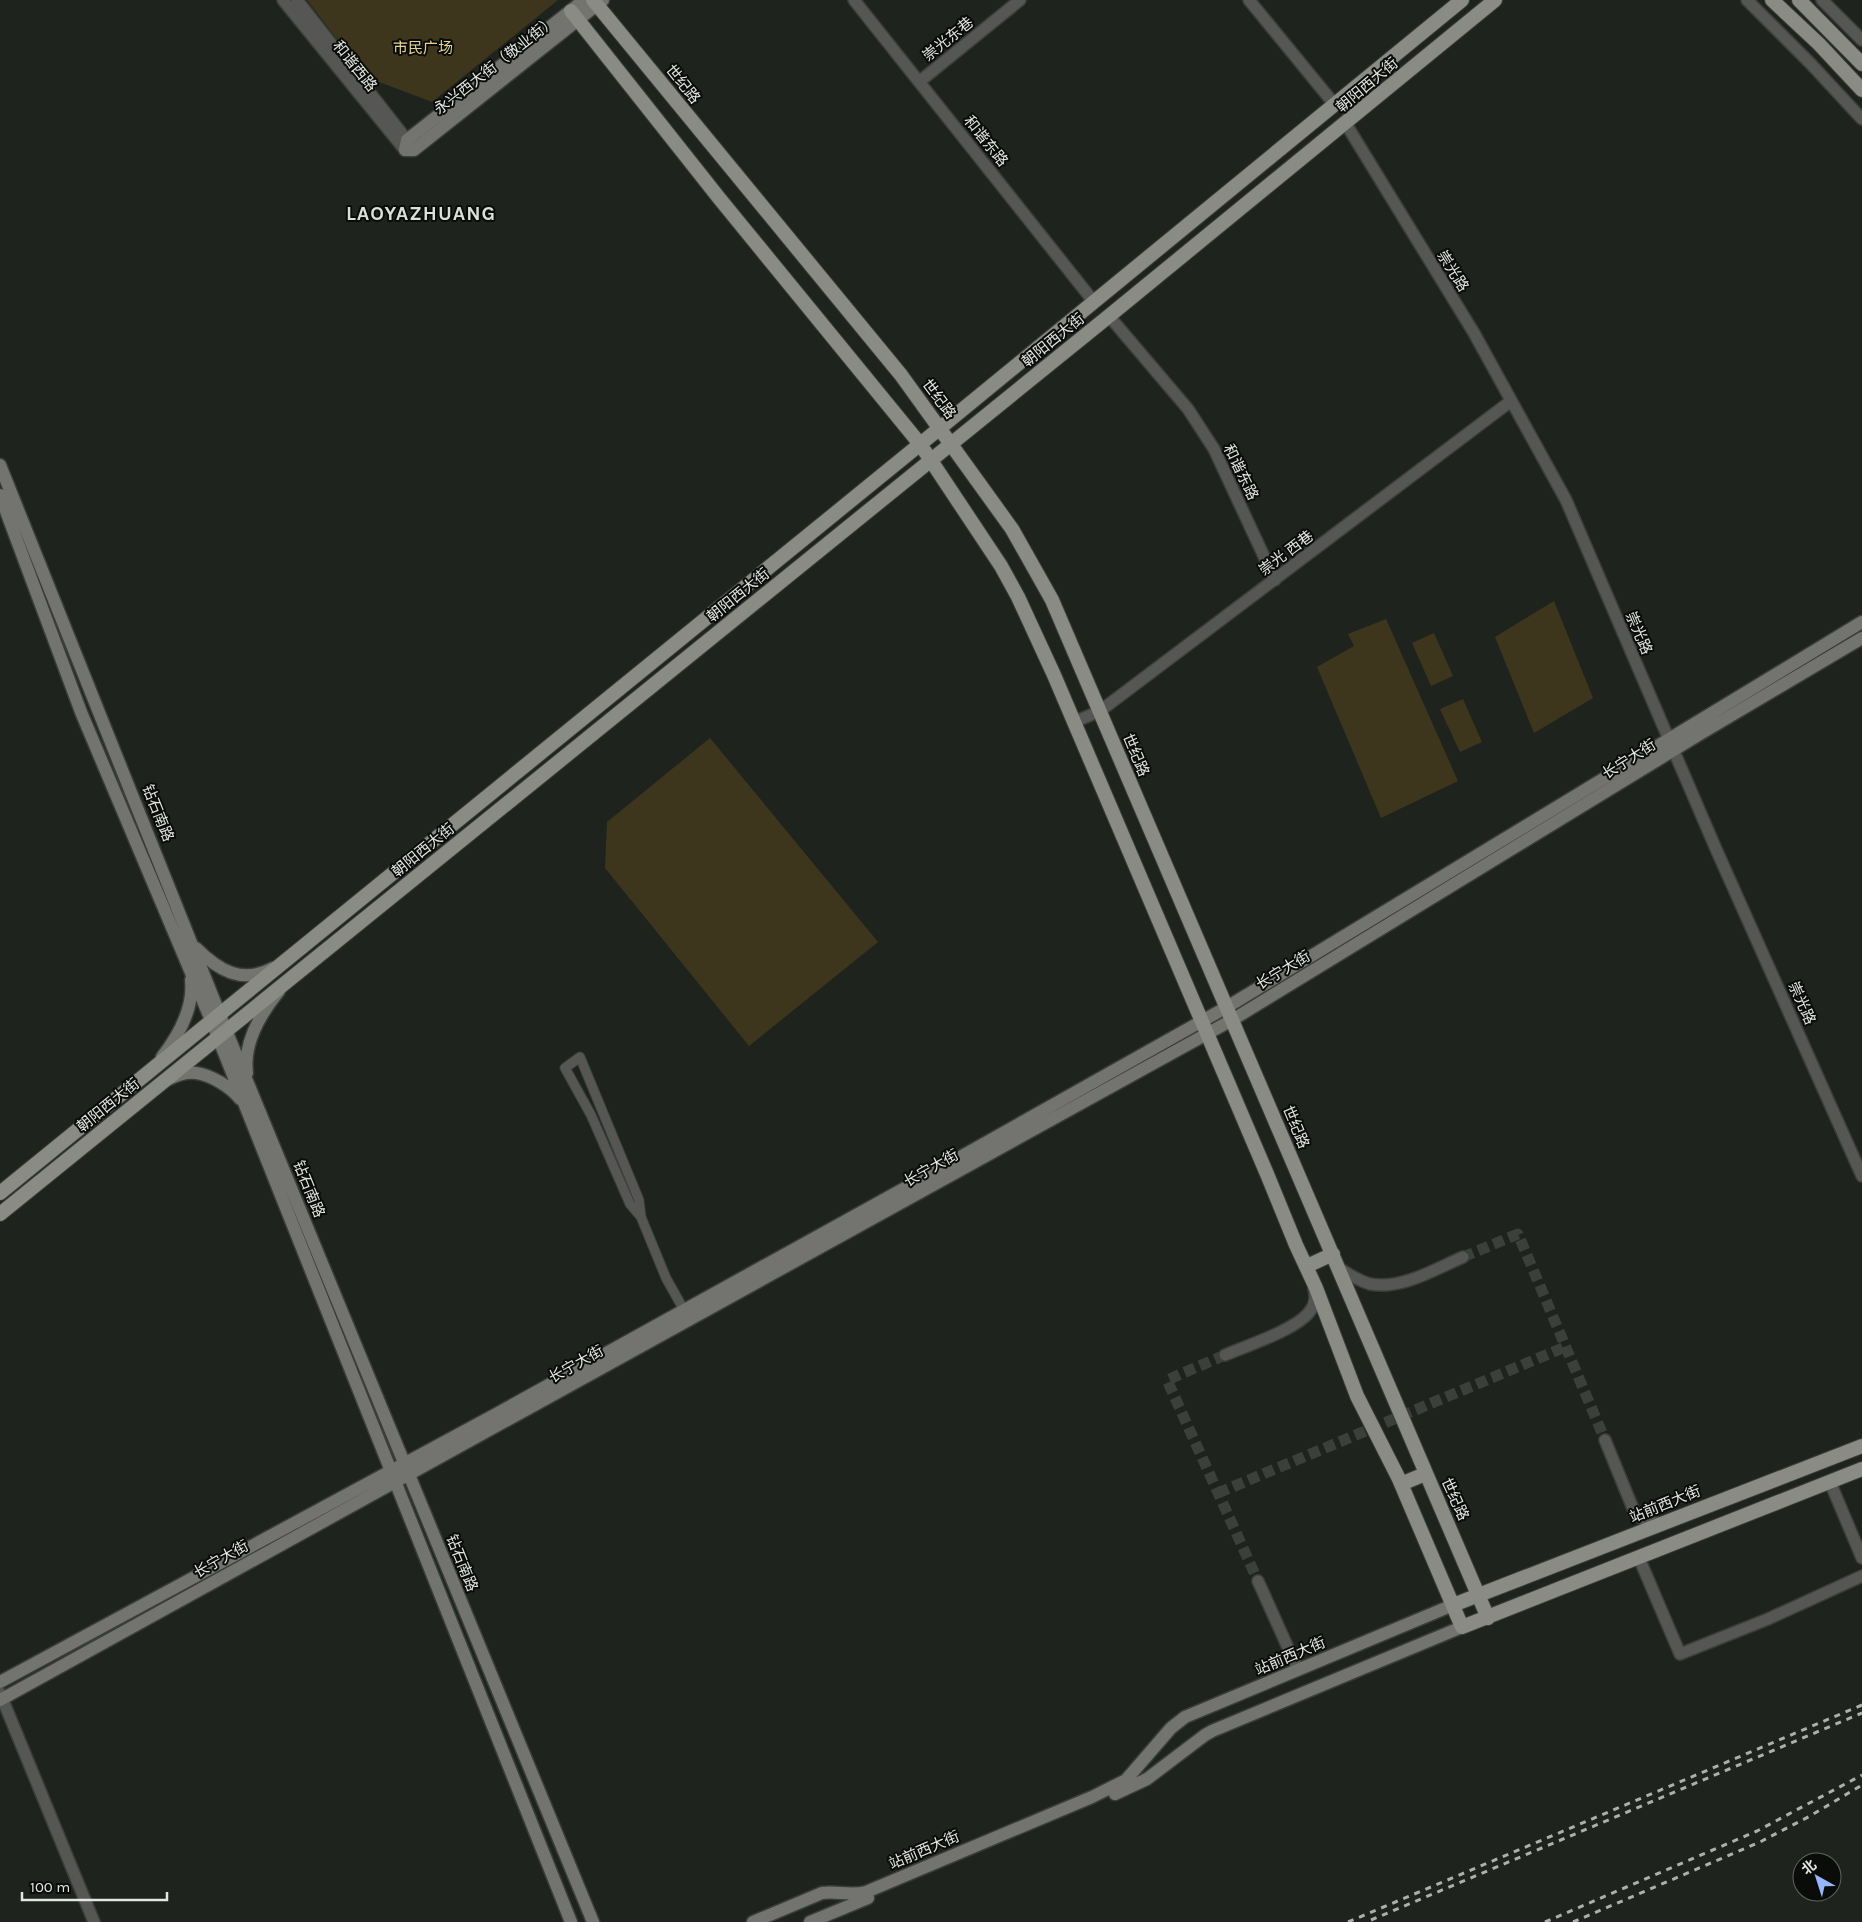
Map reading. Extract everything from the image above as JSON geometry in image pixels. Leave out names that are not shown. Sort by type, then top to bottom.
[{"type":"main road","name":"永兴西大街（敬业街）","points":[[575,16],[584,0]]},
{"type":"main road","name":"朝阳西大街","points":[[0,1193],[940,428],[1462,0]]},
{"type":"main road","name":"朝阳西大街","points":[[0,1214],[1346,124],[1495,0]]},
{"type":"main road","points":[[1772,0],[1819,44],[1862,90]]},
{"type":"main road","points":[[1799,0],[1862,64]]},
{"type":"main road","name":"永兴西大街（敬业街）","points":[[406,145],[575,16],[598,2]]},
{"type":"main road","name":"世纪路","points":[[598,2],[894,368],[951,443],[1012,529],[1034,567],[1052,600],[1100,710],[1488,1618]]},
{"type":"main road","points":[[575,16],[725,205],[920,444],[988,546],[1018,597],[1074,722],[1312,1280],[1357,1396],[1401,1484],[1462,1627]]},
{"type":"main road","name":"钻石南路","points":[[0,465],[192,944],[244,1105],[571,1922]]},
{"type":"main road","name":"钻石南路","points":[[0,495],[80,712],[191,972],[215,1017]]},
{"type":"main road","name":"长宁大街","points":[[406,1470],[684,1310],[1230,1013],[1671,745],[1862,622]]},
{"type":"main road","name":"长宁大街","points":[[1671,745],[1862,638]]},
{"type":"main road","points":[[192,944],[216,966],[245,976],[260,975],[278,965]]},
{"type":"main road","points":[[156,1065],[172,1044],[187,1014],[192,991],[191,972]]},
{"type":"main road","points":[[248,1085],[246,1057],[249,1045],[265,1011],[290,978]]},
{"type":"main road","name":"长宁大街","points":[[0,1682],[406,1470],[1204,1027]]},
{"type":"main road","name":"钻石南路","points":[[221,1034],[248,1085],[593,1922]]},
{"type":"main road","points":[[164,1080],[180,1074],[201,1074],[218,1081],[236,1094],[244,1105]]},
{"type":"main road","points":[[1306,1266],[1333,1254]]},
{"type":"main road","name":"站前西大街","points":[[810,1922],[1093,1800],[1126,1780],[1171,1728],[1185,1717],[1453,1605],[1862,1446]]},
{"type":"main road","name":"站前西大街","points":[[753,1922],[822,1892],[854,1895],[866,1892],[1147,1779],[1212,1731],[1462,1627],[1862,1469]]},
{"type":"main road","points":[[1401,1484],[1425,1474]]},
{"type":"main road","name":"长宁大街","points":[[1,1697],[392,1476]]},
{"type":"main road","points":[[1741,1492],[1750,1514]]},
{"type":"street","name":"和谐西路","points":[[283,0],[406,145]]},
{"type":"street","name":"和谐西路","points":[[297,0],[406,145]]},
{"type":"street","name":"和谐东路","points":[[854,0],[1094,302]]},
{"type":"street","name":"崇光东巷","points":[[919,82],[1020,0]]},
{"type":"street","points":[[1249,0],[1335,105]]},
{"type":"street","points":[[1747,0],[1811,64],[1862,119]]},
{"type":"street","points":[[1822,0],[1862,40]]},
{"type":"street","name":"崇光路","points":[[1346,124],[1474,333],[1566,500],[1671,745],[1862,1176]]},
{"type":"street","name":"和谐东路","points":[[1109,316],[1188,409],[1214,449],[1275,580]]},
{"type":"street","name":"崇光 西巷","points":[[1074,722],[1100,710],[1512,401]]},
{"type":"street","points":[[641,1217],[630,1204],[591,1115],[565,1068],[580,1057],[639,1200],[641,1217],[666,1278],[684,1310]]},
{"type":"street","points":[[1339,1268],[1369,1284],[1386,1285],[1407,1281],[1463,1258]]},
{"type":"street","points":[[1225,1355],[1299,1323],[1312,1310],[1315,1292],[1312,1280]]},
{"type":"street","points":[[1605,1440],[1634,1511],[1648,1523],[1663,1523]]},
{"type":"street","points":[[1830,1482],[1862,1558]]},
{"type":"street","points":[[1639,1558],[1680,1654],[1768,1618],[1862,1576]]},
{"type":"street","points":[[1258,1581],[1298,1670]]},
{"type":"street","points":[[1,1697],[94,1922]]},
{"type":"green space","name":"市民广场","points":[[307,0],[558,0],[432,102],[366,77]]},
{"type":"green space","points":[[1554,601],[1593,698],[1534,733],[1495,637]]},
{"type":"green space","points":[[1386,619],[1458,781],[1381,818],[1317,667],[1354,646],[1348,634]]},
{"type":"green space","points":[[1434,633],[1453,676],[1431,686],[1412,643]]},
{"type":"green space","points":[[1463,699],[1482,742],[1460,752],[1440,709]]},
{"type":"green space","points":[[710,738],[878,942],[749,1046],[605,868],[607,822]]},
{"type":"tunnel","points":[[1463,1257],[1518,1234],[1605,1440]]},
{"type":"tunnel","points":[[1218,1493],[1565,1347]]},
{"type":"tunnel","points":[[1225,1355],[1167,1380],[1258,1581]]},
{"type":"railway","points":[[1348,1922],[1862,1705]]},
{"type":"railway","points":[[1371,1920],[1862,1713]]},
{"type":"railway","points":[[1545,1922],[1757,1831],[1862,1775]]},
{"type":"railway","points":[[1573,1922],[1760,1842],[1810,1816],[1862,1785]]},
{"type":"district","name":"LAOYAZHUANG","points":[[421,213]]}]
